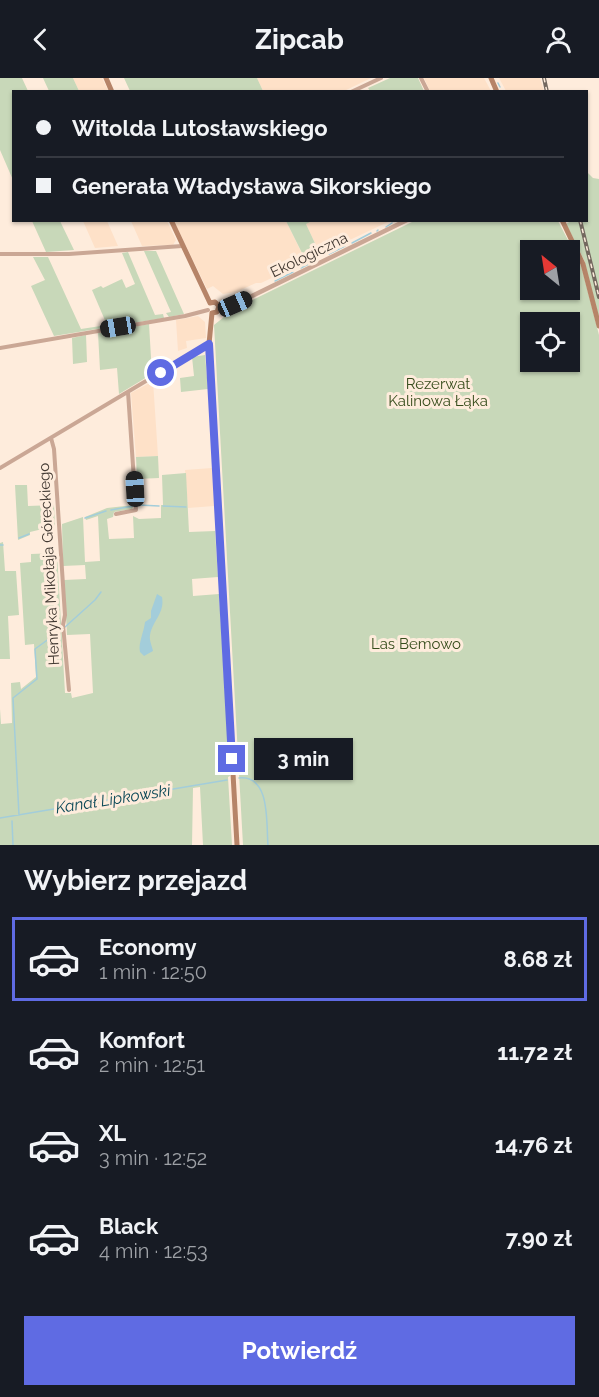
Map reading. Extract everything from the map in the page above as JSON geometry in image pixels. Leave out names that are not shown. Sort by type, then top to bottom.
[{"type":"main road","points":[[172,222],[210,303],[209,344],[237,845]]},
{"type":"main road","points":[[563,222],[583,264],[599,326]]},
{"type":"main road","points":[[210,303],[216,302],[219,307],[217,312],[210,312]]},
{"type":"street","points":[[355,90],[381,78]]},
{"type":"street","name":"Ekologiczna","points":[[219,307],[233,305],[246,299],[403,222]]},
{"type":"street","points":[[0,254],[69,254],[182,246]]},
{"type":"street","points":[[0,348],[210,312]]},
{"type":"street","points":[[0,468],[209,344]]},
{"type":"street","points":[[116,514],[136,510],[128,392]]},
{"type":"street","name":"Henryka Mikołaja Góreckiego","points":[[51,438],[54,449],[65,615],[63,625],[69,690]]},
{"type":"shaded area","points":[[73,78],[102,78],[108,90],[79,90]]},
{"type":"shaded area","points":[[257,78],[371,78],[346,90],[263,90]]},
{"type":"shaded area","points":[[424,78],[484,78],[490,90],[430,90]]},
{"type":"shaded area","points":[[499,78],[540,78],[544,90],[505,90]]},
{"type":"shaded area","points":[[83,222],[107,222],[118,246],[95,248]]},
{"type":"shaded area","points":[[131,222],[167,222],[176,240],[173,245],[142,246]]},
{"type":"shaded area","points":[[174,222],[286,222],[306,262],[236,292],[223,294],[213,286],[207,289]]},
{"type":"shaded area","points":[[309,222],[388,222],[320,254],[306,224]]},
{"type":"shaded area","points":[[198,316],[205,322],[206,338],[186,341],[187,348],[178,351],[176,320]]},
{"type":"shaded area","points":[[153,381],[158,456],[136,457],[131,393]]},
{"type":"shaded area","points":[[212,468],[214,506],[188,508],[185,470]]},
{"type":"green space","points":[[0,78],[22,78],[28,90],[12,90],[12,178],[0,150]]},
{"type":"green space","points":[[43,78],[73,78],[79,90],[49,90]]},
{"type":"green space","points":[[124,78],[257,78],[263,90],[130,90]]},
{"type":"green space","points":[[390,78],[418,78],[424,90],[369,90],[368,88]]},
{"type":"green space","points":[[588,173],[593,178],[599,179],[599,318],[580,252],[580,240],[574,240],[566,224],[588,222]]},
{"type":"green space","points":[[32,222],[60,222],[74,250],[46,252]]},
{"type":"green space","points":[[286,222],[310,222],[306,224],[320,254],[306,261]]},
{"type":"green space","name":"Las Bemowo","points":[[412,222],[559,222],[568,240],[520,240],[520,300],[580,300],[580,263],[599,335],[599,845],[243,845],[214,325],[234,309]]},
{"type":"green space","points":[[144,251],[156,251],[184,314],[169,317],[166,313],[171,312]]},
{"type":"green space","points":[[128,252],[155,315],[163,314],[164,318],[54,336],[31,286],[45,280],[33,257],[48,257],[81,329],[107,325],[92,290],[101,286],[103,288],[122,279],[126,288],[135,284],[122,253]]},
{"type":"green space","points":[[149,324],[152,374],[119,394],[117,368],[100,370],[98,333]]},
{"type":"green space","points":[[86,335],[87,362],[73,364],[72,338]]},
{"type":"green space","points":[[205,355],[208,389],[181,392],[180,378],[194,376],[192,357]]},
{"type":"green space","points":[[158,456],[159,478],[137,479],[136,457]]},
{"type":"green space","points":[[186,473],[189,532],[215,531],[218,577],[192,579],[193,596],[219,594],[232,845],[203,845],[200,787],[193,788],[192,845],[0,845],[0,709],[1,724],[12,723],[11,683],[20,682],[21,689],[36,677],[34,644],[25,645],[20,563],[31,562],[31,554],[57,553],[65,693],[71,693],[72,698],[93,693],[90,634],[67,635],[64,580],[86,579],[85,565],[63,566],[62,524],[83,517],[85,562],[100,561],[98,516],[86,520],[85,517],[107,508],[134,505],[132,509],[114,512],[113,517],[107,519],[109,539],[134,538],[133,516],[139,519],[161,518],[162,475]]},
{"type":"green space","points":[[15,485],[27,485],[28,506],[54,505],[55,526],[30,532],[30,535],[18,540]]},
{"type":"green space","points":[[3,542],[5,571],[16,571],[19,615],[8,616],[10,659],[0,659],[0,543]]},
{"type":"water","points":[[157,594],[162,597],[162,608],[150,635],[153,651],[144,656],[140,652],[140,641],[145,622],[151,618]]},
{"type":"waterway","points":[[498,83],[500,87]]},
{"type":"waterway","points":[[386,227],[392,223]]},
{"type":"waterway","points":[[352,243],[371,233]]},
{"type":"waterway","points":[[329,254],[345,246]]},
{"type":"waterway","points":[[301,268],[318,259]]},
{"type":"waterway","points":[[275,281],[293,272]]},
{"type":"waterway","points":[[139,505],[159,506]]},
{"type":"waterway","points":[[111,510],[133,506]]},
{"type":"waterway","points":[[163,506],[186,507]]},
{"type":"waterway","points":[[85,518],[106,511]]},
{"type":"waterway","points":[[19,538],[29,534]]},
{"type":"waterway","points":[[65,627],[101,592]]},
{"type":"waterway","points":[[19,815],[13,698],[37,679],[35,649],[61,630]]},
{"type":"waterway","name":"Kanał Lipkowski","points":[[239,778],[249,779],[257,784],[262,792],[265,802],[268,845]]},
{"type":"waterway","name":"Kanał Lipkowski","points":[[0,818],[227,780]]},
{"type":"waterway","points":[[12,821],[13,845]]},
{"type":"railway","points":[[544,78],[547,90]]},
{"type":"railway","points":[[580,222],[599,297]]},
{"type":"route","points":[[161,373],[209,344],[232,759]]},
{"type":"park label","name":"Rezerwat Kalinowa Łąka","points":[[438,392]]}]
